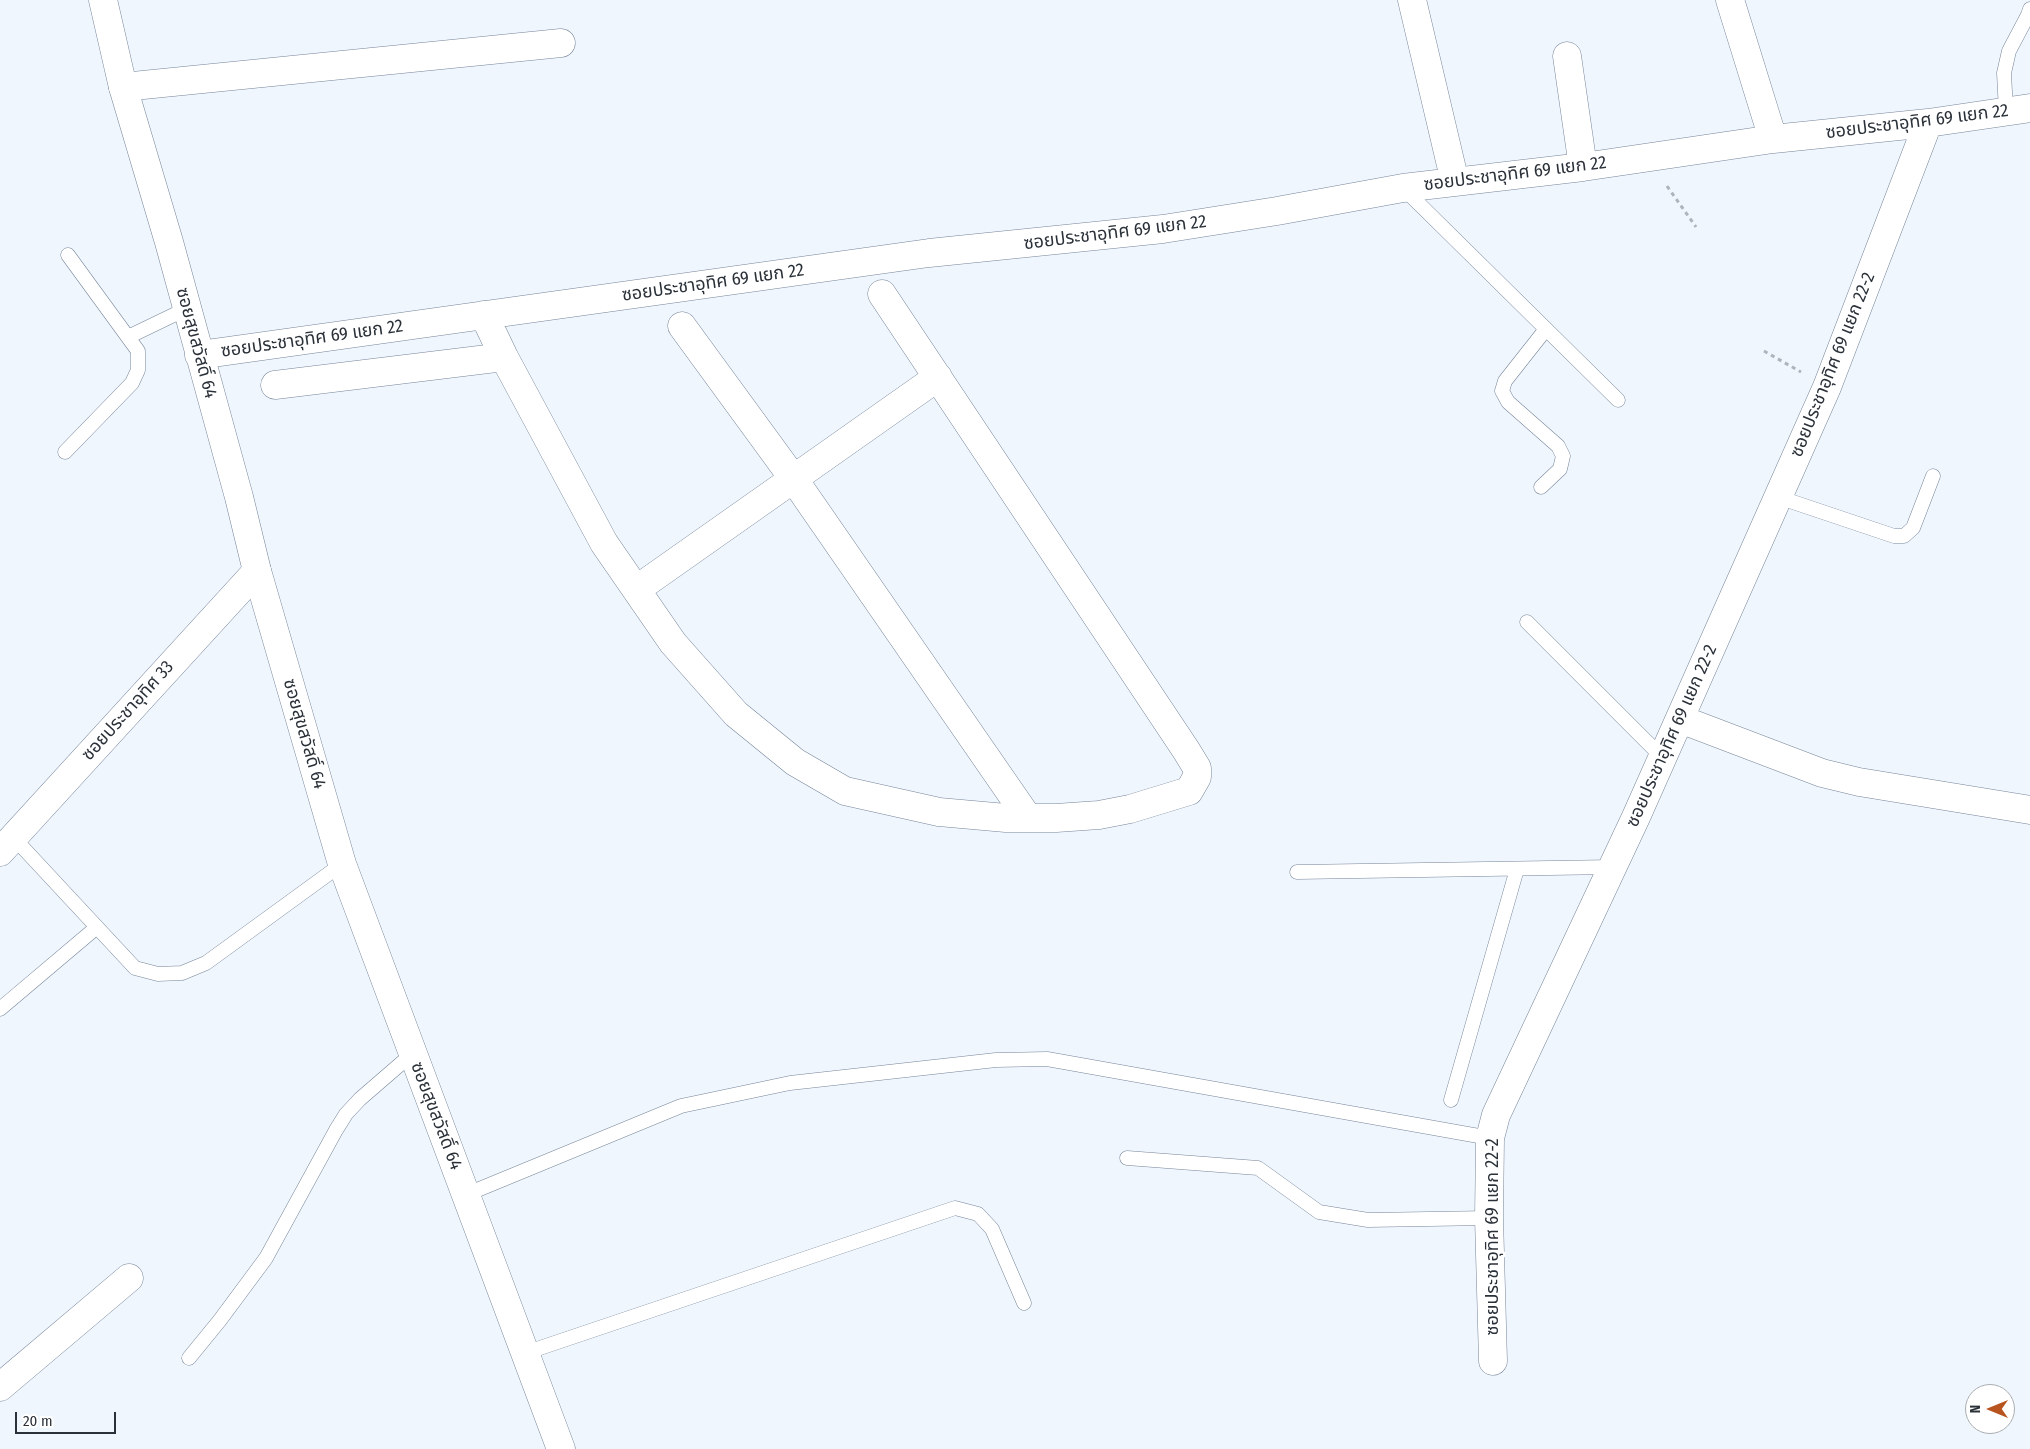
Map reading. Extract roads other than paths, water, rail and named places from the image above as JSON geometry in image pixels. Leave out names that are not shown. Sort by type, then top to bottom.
[{"type":"street","name":"ซอยสุขสวัสดิ์ 64","points":[[103,0],[123,86],[170,242],[186,309],[239,497],[257,571],[342,864],[561,1449]]},
{"type":"street","points":[[1412,0],[1455,182]]},
{"type":"street","points":[[1730,0],[1773,139]]},
{"type":"street","points":[[123,86],[561,43]]},
{"type":"street","points":[[1567,56],[1583,168]]},
{"type":"street","name":"ซอยประชาอุทิศ 69 แยก 22","points":[[199,355],[929,253],[1163,229],[1403,188],[1583,168],[1773,139],[1928,124],[2018,110]]},
{"type":"street","name":"ซอยประชาอุทิศ 69 แยก 22-2","points":[[1493,1361],[1490,1138],[1496,1115],[1663,758],[1827,387],[1928,124]]},
{"type":"street","points":[[484,314],[504,358],[604,543],[673,643],[736,714],[795,762],[845,792],[939,812],[1006,818],[1099,815],[1130,809],[1189,791],[1197,777],[1197,768],[882,294]]},
{"type":"street","points":[[682,326],[793,478],[1028,818]]},
{"type":"street","points":[[275,385],[504,358]]},
{"type":"street","points":[[637,589],[938,377]]},
{"type":"street","name":"ซอยประชาอุทิศ 33","points":[[7,844],[257,571]]},
{"type":"street","points":[[1680,719],[1822,773],[1860,782],[2030,810]]},
{"type":"street","points":[[0,1387],[130,1278]]},
{"type":"lane","points":[[2018,110],[2004,73],[2009,51],[2030,9]]},
{"type":"lane","points":[[1403,188],[1618,400]]},
{"type":"lane","points":[[65,452],[132,383],[138,370],[138,351],[68,255]]},
{"type":"lane","points":[[128,337],[186,309]]},
{"type":"lane","points":[[1541,487],[1560,469],[1563,456],[1558,446],[1508,402],[1502,391],[1505,381],[1546,329]]},
{"type":"lane","points":[[1778,497],[1894,536],[1904,536],[1913,528],[1933,476]]},
{"type":"lane","points":[[1527,622],[1663,758]]},
{"type":"lane","points":[[7,844],[97,927],[135,968],[158,974],[182,973],[206,963],[342,864]]},
{"type":"lane","points":[[1297,872],[1613,867]]},
{"type":"lane","points":[[1451,1100],[1517,868]]},
{"type":"lane","points":[[0,1009],[97,927]]},
{"type":"lane","points":[[189,1358],[266,1258],[346,1114],[360,1099],[412,1054]]},
{"type":"lane","points":[[465,1195],[681,1106],[790,1083],[996,1060],[1047,1059],[1490,1138]]},
{"type":"lane","points":[[1127,1158],[1258,1168],[1319,1212],[1368,1220],[1490,1218]]},
{"type":"lane","points":[[525,1353],[955,1208],[978,1214],[992,1229],[1024,1302]]}]
